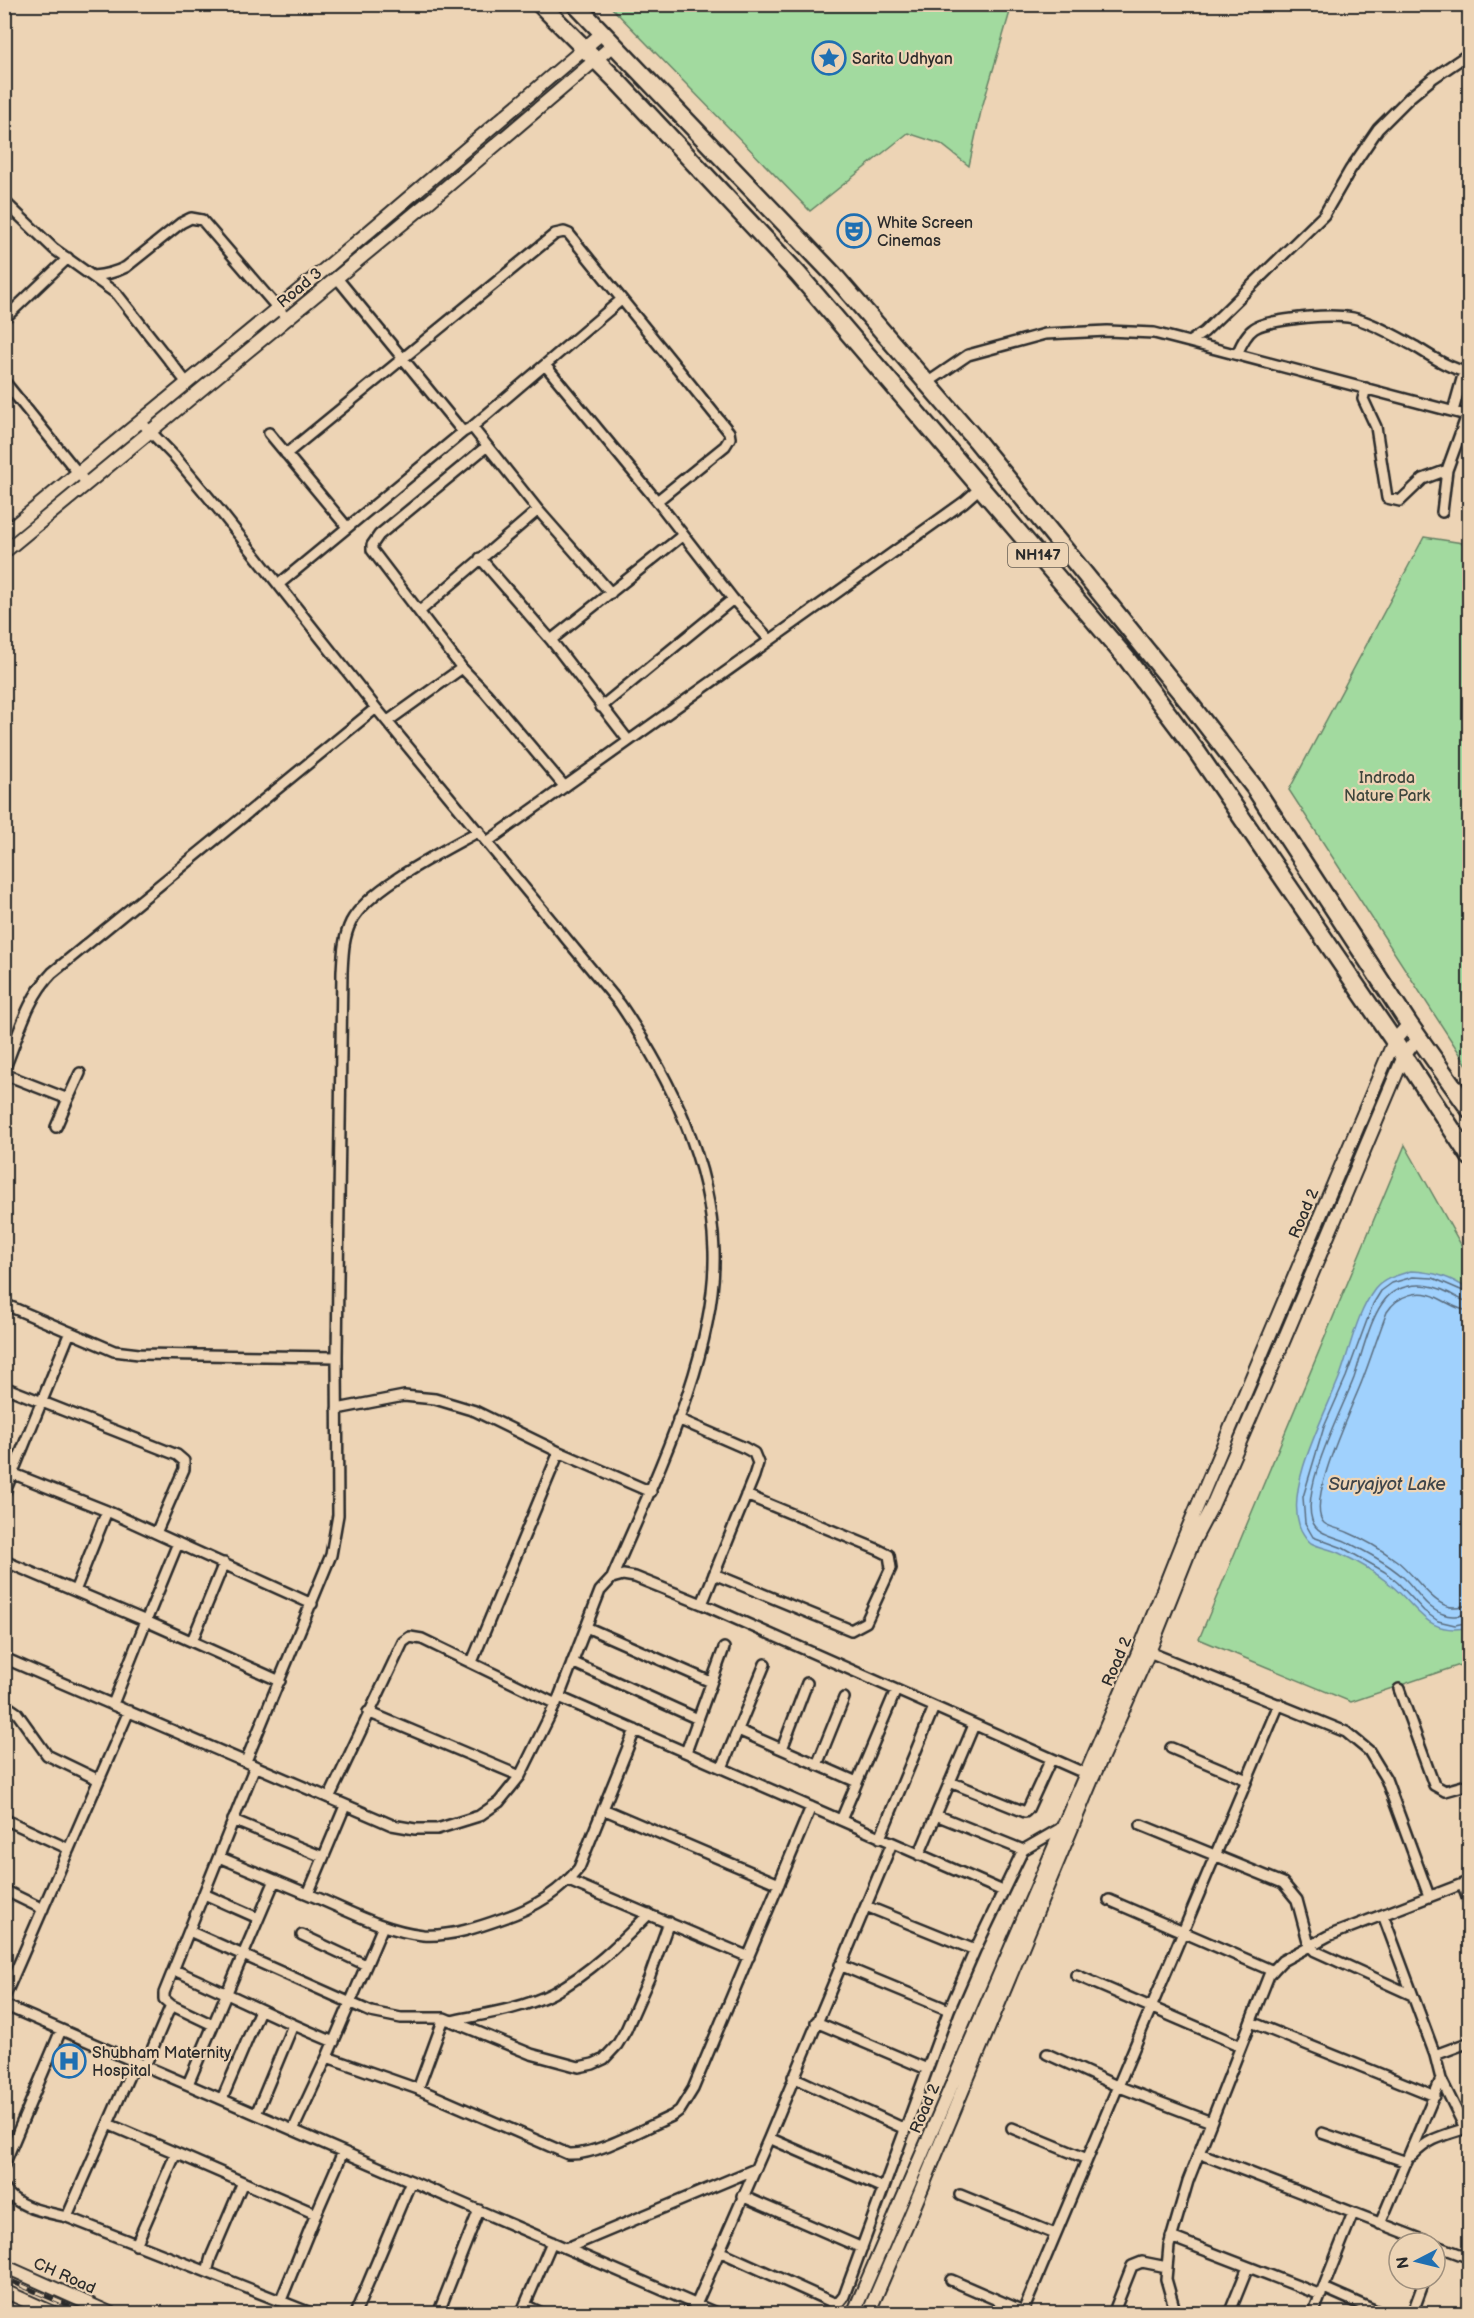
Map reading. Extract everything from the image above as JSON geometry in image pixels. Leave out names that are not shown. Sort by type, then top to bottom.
[{"type":"highway","name":"NH147","points":[[540,4],[798,274],[1127,659],[1197,752],[1394,1041],[1470,1157]]},
{"type":"highway","name":"NH147","points":[[575,4],[833,274],[984,448],[1254,787],[1414,1030],[1470,1110]]},
{"type":"highway","points":[[893,385],[915,368]]},
{"type":"street","name":"Road 3","points":[[4,552],[337,278],[607,40]]},
{"type":"street","points":[[1189,342],[1204,332],[1324,215],[1350,170],[1378,129],[1410,97],[1470,53]]},
{"type":"street","name":"Road 3","points":[[4,534],[591,55]]},
{"type":"street","points":[[4,201],[44,241],[117,294],[188,383]]},
{"type":"street","points":[[93,276],[106,275],[126,267],[181,223],[191,218],[202,220],[287,319]]},
{"type":"street","points":[[286,454],[560,232],[569,234],[729,432],[730,438],[725,446],[657,501]]},
{"type":"street","points":[[4,319],[68,258]]},
{"type":"street","points":[[337,278],[402,359],[467,430],[487,446],[538,510],[611,593]]},
{"type":"street","points":[[279,584],[621,300]]},
{"type":"street","points":[[1238,354],[1245,336],[1251,329],[1262,324],[1295,319],[1353,318],[1467,372],[1453,411]]},
{"type":"street","points":[[927,382],[968,356],[1045,334],[1107,331],[1154,333],[1238,354],[1468,415],[1447,470],[1442,512]]},
{"type":"street","points":[[545,365],[657,501],[733,599],[770,640]]},
{"type":"street","points":[[4,381],[87,484]]},
{"type":"street","points":[[1366,388],[1363,399],[1376,427],[1387,498],[1400,501],[1423,479],[1447,470]]},
{"type":"street","points":[[4,1658],[392,1825],[415,1829],[438,1829],[479,1816],[499,1802],[520,1776],[558,1700],[600,1591],[612,1578],[651,1492],[678,1419],[704,1336],[712,1284],[714,1253],[712,1219],[705,1182],[675,1095],[647,1044],[620,1004],[376,708],[279,584],[175,457],[141,422]]},
{"type":"street","points":[[269,433],[346,527]]},
{"type":"street","points":[[487,446],[379,535],[372,544],[376,556],[462,668],[486,693],[564,786]]},
{"type":"street","points":[[487,842],[964,502],[981,487]]},
{"type":"street","points":[[420,611],[538,510]]},
{"type":"street","points":[[551,640],[683,535]]},
{"type":"street","points":[[480,558],[551,640],[628,740]]},
{"type":"street","points":[[601,707],[733,599]]},
{"type":"street","points":[[388,721],[462,668]]},
{"type":"street","points":[[68,1099],[4,1072],[27,1009],[38,987],[52,973],[376,708]]},
{"type":"street","points":[[213,2025],[171,2005],[164,1999],[233,1820],[250,1764],[280,1681],[332,1555],[338,1515],[337,1357],[344,943],[352,921],[373,897],[419,865],[479,831]]},
{"type":"street","name":"Road 2","points":[[1144,1650],[1183,1540],[1394,1041],[1414,1030]]},
{"type":"street","name":"Road 2","points":[[868,2313],[909,2219],[1089,1775],[1253,1413],[1414,1030]]},
{"type":"street","points":[[56,1127],[80,1073]]},
{"type":"street","points":[[4,1304],[114,1351],[139,1354],[337,1357]]},
{"type":"street","points":[[4,1494],[9,1471],[42,1402],[70,1332]]},
{"type":"street","points":[[4,1387],[177,1455],[184,1461],[184,1469],[156,1533]]},
{"type":"street","points":[[337,1409],[398,1397],[435,1399],[475,1411],[559,1452],[651,1492]]},
{"type":"street","points":[[678,1419],[754,1453],[758,1463],[702,1604]]},
{"type":"street","points":[[472,1662],[559,1452]]},
{"type":"street","points":[[9,1471],[107,1510],[312,1604]]},
{"type":"street","points":[[714,1574],[851,1630],[866,1623],[891,1568],[889,1556],[879,1550],[746,1496]]},
{"type":"street","points":[[75,1591],[107,1510]]},
{"type":"street","points":[[113,1704],[178,1543]]},
{"type":"street","points":[[4,1561],[280,1681]]},
{"type":"street","points":[[192,1641],[224,1563]]},
{"type":"street","points":[[612,1578],[623,1575],[635,1577],[702,1604],[1089,1775]]},
{"type":"street","points":[[586,1627],[711,1682]]},
{"type":"street","points":[[329,1798],[368,1712],[406,1639],[415,1637],[558,1700],[686,1752],[1003,1891]]},
{"type":"street","points":[[686,1752],[724,1648]]},
{"type":"street","points":[[1144,1650],[1346,1732],[1368,1751],[1386,1779],[1429,1896]]},
{"type":"street","points":[[572,1662],[698,1719]]},
{"type":"street","points":[[722,1768],[765,1664]]},
{"type":"street","points":[[782,1749],[807,1683]]},
{"type":"street","points":[[1399,1689],[1434,1785],[1445,1791],[1470,1784]]},
{"type":"street","points":[[841,1820],[896,1690]]},
{"type":"street","points":[[817,1765],[844,1698]]},
{"type":"street","points":[[4,1704],[17,1713],[47,1755],[99,1780]]},
{"type":"street","points":[[951,2280],[1022,2312],[1279,1704]]},
{"type":"street","points":[[880,1838],[934,1707]]},
{"type":"street","points":[[4,1998],[129,1712]]},
{"type":"street","points":[[368,1712],[520,1776]]},
{"type":"street","points":[[919,1855],[974,1725]]},
{"type":"street","points":[[219,1857],[383,1926],[424,1935],[468,1929],[527,1909],[569,1881],[579,1868],[635,1730]]},
{"type":"street","points":[[738,1730],[857,1782]]},
{"type":"street","points":[[1171,1748],[1247,1780]]},
{"type":"street","points":[[950,1782],[1024,1812],[1028,1809],[1051,1759]]},
{"type":"street","name":"Road 2","points":[[854,2313],[1061,1828],[1089,1775]]},
{"type":"street","points":[[308,1894],[345,1806]]},
{"type":"street","points":[[327,2057],[418,2089],[558,2151],[578,2154],[593,2151],[672,2116],[680,2110],[693,2089],[811,1807]]},
{"type":"street","points":[[603,1809],[779,1884]]},
{"type":"street","points":[[936,1815],[1023,1850]]},
{"type":"street","points":[[4,1819],[69,1849]]},
{"type":"street","points":[[233,1820],[324,1857]]},
{"type":"street","points":[[1141,1825],[1283,1883],[1297,1900],[1309,1946],[1314,1951],[1412,1995]]},
{"type":"street","points":[[719,2251],[834,2303],[839,2302],[844,2296],[949,2010],[975,1950],[1023,1850],[1061,1828]]},
{"type":"street","points":[[694,2309],[892,1843]]},
{"type":"street","points":[[188,2084],[275,1880]]},
{"type":"street","points":[[569,1881],[749,1957]]},
{"type":"street","points":[[1176,2313],[1166,2279],[1172,2237],[1188,2181],[1269,1975],[1282,1961],[1309,1946],[1383,1914],[1466,1883],[1470,1905]]},
{"type":"street","points":[[4,1890],[43,1909]]},
{"type":"street","points":[[204,1893],[258,1918]]},
{"type":"street","points":[[1109,1900],[1273,1971]]},
{"type":"street","points":[[866,1906],[975,1950]]},
{"type":"street","points":[[189,1932],[371,2012],[401,2018],[447,2020],[510,2009],[552,1994],[589,1970],[649,1914]]},
{"type":"street","points":[[1383,1914],[1435,2055],[1441,2079],[1467,2128],[1431,2139],[1407,2161]]},
{"type":"street","points":[[447,2020],[531,2054],[579,2067],[604,2060],[626,2030],[649,1978],[669,1922]]},
{"type":"street","points":[[293,2130],[334,2042],[383,1926]]},
{"type":"street","points":[[302,1935],[366,1965]]},
{"type":"street","points":[[840,1965],[949,2010]]},
{"type":"street","points":[[174,1970],[334,2042]]},
{"type":"street","points":[[1076,1975],[1150,2009],[1241,2046]]},
{"type":"street","points":[[145,2066],[171,2005]]},
{"type":"street","points":[[4,2006],[567,2248],[694,2309],[718,2313]]},
{"type":"street","points":[[222,2100],[260,2010]]},
{"type":"street","points":[[418,2089],[447,2020]]},
{"type":"street","points":[[816,2022],[927,2069]]},
{"type":"street","points":[[1251,2022],[1435,2096]]},
{"type":"street","points":[[256,2114],[293,2025]]},
{"type":"street","points":[[4,2165],[61,2030]]},
{"type":"street","points":[[1435,2055],[1470,2042]]},
{"type":"street","points":[[1047,2054],[1117,2086],[1211,2122]]},
{"type":"street","points":[[67,2217],[135,2062]]},
{"type":"street","points":[[793,2077],[905,2129]]},
{"type":"street","points":[[1380,2223],[1441,2079]]},
{"type":"street","points":[[108,2124],[316,2214]]},
{"type":"street","points":[[1012,2128],[1087,2159]]},
{"type":"street","points":[[1322,2133],[1407,2161]]},
{"type":"street","points":[[768,2138],[883,2188]]},
{"type":"street","points":[[281,2300],[343,2152]]},
{"type":"street","points":[[136,2245],[176,2153]]},
{"type":"street","points":[[1199,2153],[1399,2231]]},
{"type":"street","points":[[567,2248],[753,2170]]},
{"type":"street","points":[[355,2313],[411,2181]]},
{"type":"street","points":[[207,2272],[211,2257],[243,2182]]},
{"type":"street","points":[[4,2188],[18,2201],[41,2211],[67,2217],[313,2313]]},
{"type":"street","points":[[960,2195],[1055,2234]]},
{"type":"street","points":[[742,2196],[862,2248]]},
{"type":"street","points":[[438,2313],[479,2210]]},
{"type":"street","points":[[1314,2313],[1353,2213]]},
{"type":"street","points":[[1172,2237],[1248,2267],[1383,2313]]},
{"type":"street","points":[[544,2313],[523,2309],[552,2242]]},
{"type":"street","points":[[1447,2250],[1470,2258]]},
{"type":"street","points":[[1113,2313],[1132,2266],[1142,2262],[1167,2267]]},
{"type":"street","name":"CH Road","points":[[4,2266],[112,2313]]},
{"type":"street","points":[[1229,2313],[1248,2267]]},
{"type":"street","points":[[4,2291],[56,2313]]},
{"type":"street","points":[[1412,2313],[1420,2291]]},
{"type":"green space","name":"Sarita Udhyan","points":[[609,5],[1012,5],[981,111],[969,166],[941,144],[908,133],[810,211]]},
{"type":"green space","name":"Indroda Nature Park","points":[[1424,537],[1469,544],[1469,1068],[1289,790]]},
{"type":"green space","points":[[1405,1145],[1469,1259],[1469,1662],[1351,1702],[1199,1639]]},
{"type":"water","name":"Suryajyot Lake","points":[[1411,1271],[1442,1276],[1469,1290],[1470,1627],[1455,1629],[1433,1624],[1391,1585],[1373,1572],[1337,1552],[1311,1543],[1301,1529],[1296,1508],[1298,1489],[1310,1448],[1341,1373],[1364,1308],[1379,1285],[1392,1277]]},
{"type":"railway","points":[[4,2278],[88,2314]]},
{"type":"place","name":"Sarita Udhyan","points":[[829,58]]},
{"type":"place","name":"White Screen Cinemas","points":[[854,231]]},
{"type":"place","name":"Shubham Maternity Hospital","points":[[69,2061]]}]
